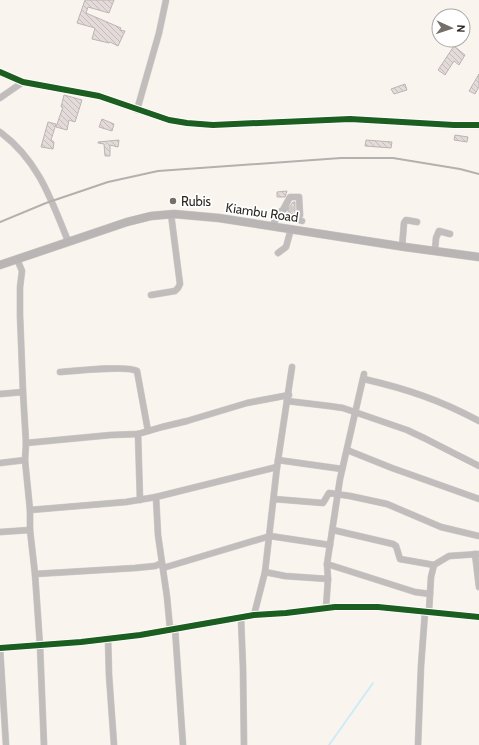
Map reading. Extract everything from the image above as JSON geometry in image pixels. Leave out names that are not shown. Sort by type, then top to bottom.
[{"type":"main road","name":"Kiambu Road","points":[[0,265],[127,222],[151,216],[171,214],[204,216],[302,230],[402,247],[435,250],[479,257]]},
{"type":"street","points":[[138,110],[158,40],[166,0]]},
{"type":"street","points":[[0,72],[23,82],[99,96],[169,120],[187,123],[213,125],[350,119],[479,125]]},
{"type":"street","points":[[0,98],[23,82]]},
{"type":"street","points":[[0,132],[18,148],[39,174],[48,191],[68,241]]},
{"type":"street","points":[[272,226],[278,216],[286,208],[290,197],[298,197],[302,230]]},
{"type":"street","points":[[151,294],[175,291],[180,284],[171,214]]},
{"type":"street","points":[[278,216],[299,215]]},
{"type":"street","points":[[402,247],[404,223],[406,220],[417,222]]},
{"type":"street","points":[[278,253],[286,247],[291,229]]},
{"type":"street","points":[[435,250],[436,238],[439,231],[450,234]]},
{"type":"street","points":[[17,259],[22,271],[20,287],[20,316],[26,443],[25,460],[40,646],[44,745]]},
{"type":"street","points":[[254,615],[265,572],[278,464],[292,367]]},
{"type":"street","points":[[60,372],[133,368],[137,371],[148,431]]},
{"type":"street","points":[[326,608],[328,579],[327,564],[342,469],[364,377],[427,396],[479,421]]},
{"type":"street","points":[[0,394],[23,392]]},
{"type":"street","points":[[26,443],[138,434],[248,403],[288,398],[356,413],[418,435],[479,466]]},
{"type":"street","points":[[138,434],[140,500]]},
{"type":"street","points":[[347,450],[392,468],[479,499]]},
{"type":"street","points":[[0,463],[25,460]]},
{"type":"street","points":[[30,510],[140,500],[278,464],[342,469]]},
{"type":"street","points":[[274,499],[323,503],[329,493],[350,496],[387,504],[441,527],[479,536]]},
{"type":"street","points":[[156,497],[158,535],[172,629],[183,745]]},
{"type":"street","points":[[0,532],[30,530]]},
{"type":"street","points":[[333,530],[393,544],[396,546],[400,558],[434,565],[449,556],[477,554],[479,587]]},
{"type":"street","points":[[35,574],[162,565],[270,536],[330,545]]},
{"type":"street","points":[[327,564],[415,592],[430,594]]},
{"type":"street","points":[[418,745],[421,666],[431,577],[434,565]]},
{"type":"street","points":[[265,572],[285,576],[328,579]]},
{"type":"street","points":[[6,745],[0,648],[40,646],[108,638],[254,615],[326,608],[362,606],[479,617]]},
{"type":"street","points":[[241,618],[244,745]]},
{"type":"street","points":[[108,638],[114,745]]},
{"type":"building","points":[[85,0],[114,0],[109,13],[88,7],[86,13],[125,31],[118,46],[110,42],[92,39],[95,28],[77,23]]},
{"type":"building","points":[[453,48],[456,48],[465,55],[459,65],[454,61],[445,75],[438,70]]},
{"type":"building","points":[[479,74],[479,87],[475,94],[469,91]]},
{"type":"building","points":[[405,84],[407,90],[394,94],[391,89]]},
{"type":"building","points":[[64,95],[82,100],[75,122],[69,120],[67,130],[56,127],[63,107],[61,107]]},
{"type":"building","points":[[102,119],[114,124],[112,131],[99,127]]},
{"type":"building","points":[[48,122],[56,124],[51,140],[54,142],[53,149],[41,147]]},
{"type":"building","points":[[455,135],[468,137],[467,142],[454,140]]},
{"type":"building","points":[[119,140],[118,147],[110,145],[110,156],[105,156],[104,144],[98,142]]},
{"type":"building","points":[[366,140],[392,142],[391,148],[365,146]]},
{"type":"building","points":[[287,191],[285,197],[277,197],[277,192]]},
{"type":"building","points":[[293,202],[295,202],[295,214],[287,213],[290,210],[290,206]]},
{"type":"waterway","points":[[329,745],[373,683]]},
{"type":"tunnel","points":[[288,208],[295,210]]},
{"type":"railway","points":[[0,222],[46,203],[108,182],[158,171],[341,158],[393,158],[460,169],[479,174]]},
{"type":"cycle path","points":[[0,72],[23,82],[99,96],[169,120],[187,123],[213,125],[350,119],[479,125]]},
{"type":"cycle path","points":[[0,648],[81,642],[140,635],[254,615],[335,607],[378,607],[479,617]]},
{"type":"place","name":"Rubis","points":[[173,201]]}]
